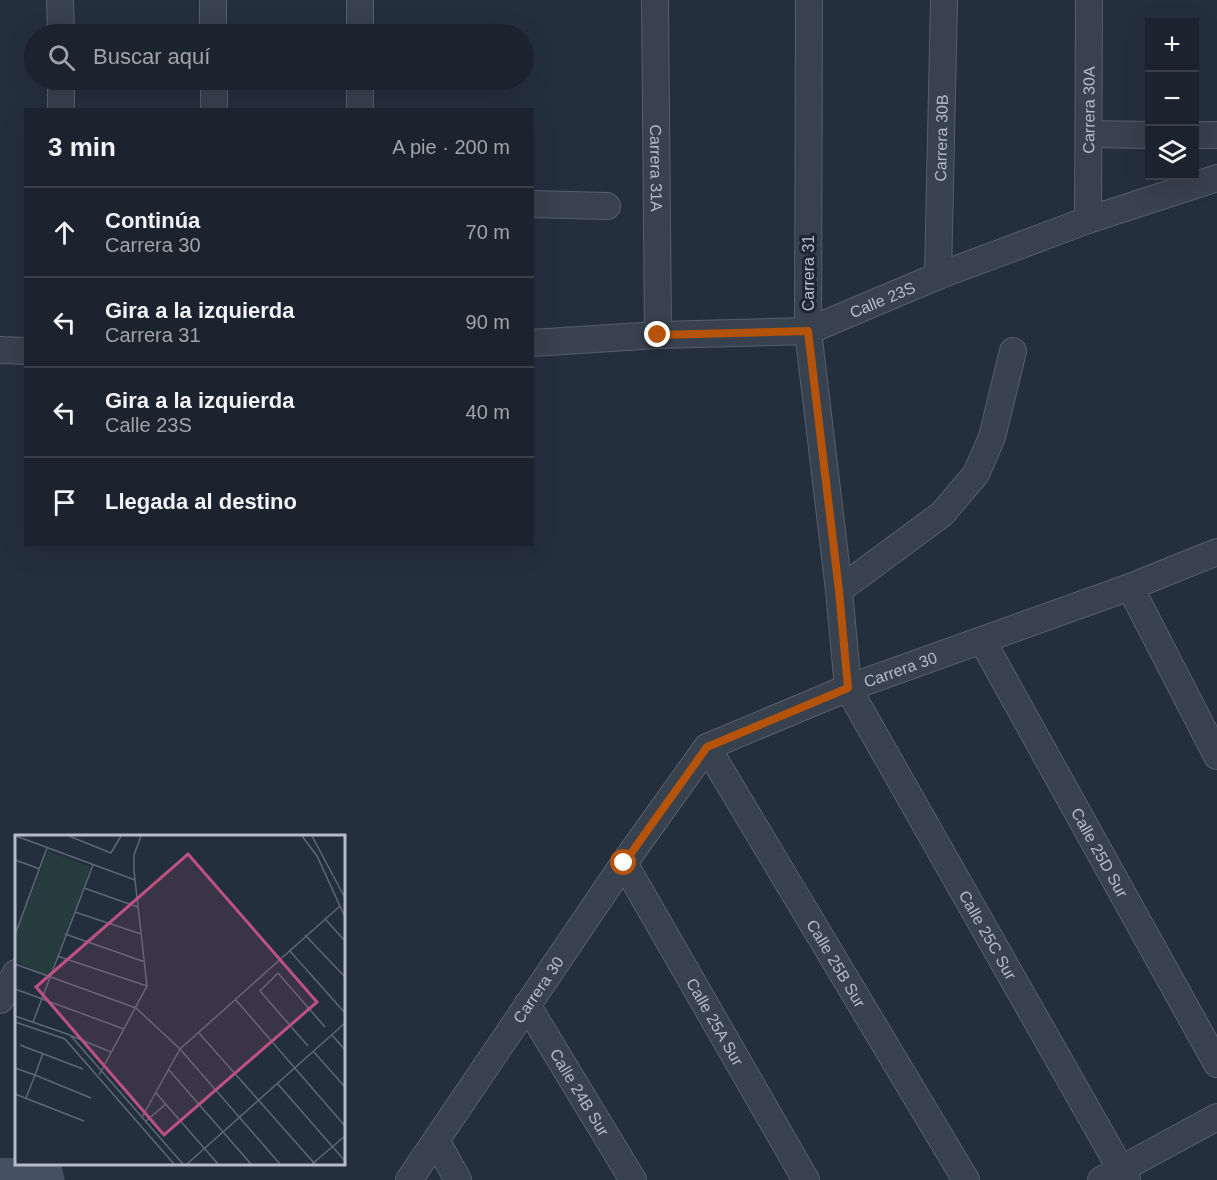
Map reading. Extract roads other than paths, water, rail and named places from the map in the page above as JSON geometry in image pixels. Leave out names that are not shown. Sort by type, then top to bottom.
[{"type":"street","points":[[60,0],[61,24]]},
{"type":"street","points":[[213,0],[213,24]]},
{"type":"street","points":[[360,0],[360,24]]},
{"type":"street","name":"Carrera 31A","points":[[655,0],[658,335]]},
{"type":"street","name":"Carrera 31","points":[[809,0],[808,331],[839,591],[848,688]]},
{"type":"street","name":"Carrera 30B","points":[[938,276],[944,0]]},
{"type":"street","name":"Carrera 30A","points":[[1088,220],[1089,0]]},
{"type":"street","points":[[61,90],[61,108]]},
{"type":"street","points":[[214,90],[214,108]]},
{"type":"street","points":[[360,90],[360,108]]},
{"type":"street","points":[[1089,134],[1145,135]]},
{"type":"street","points":[[1199,135],[1217,135]]},
{"type":"street","name":"Calle 23S","points":[[534,343],[658,335],[808,331],[938,276],[1088,220],[1217,178]]},
{"type":"street","points":[[534,204],[607,206]]},
{"type":"street","points":[[0,350],[24,351]]},
{"type":"street","points":[[839,591],[942,514],[976,474],[992,437],[1013,351]]},
{"type":"street","name":"Carrera 30","points":[[409,1180],[624,863],[707,747],[848,688],[1130,586],[1217,552]]},
{"type":"street","points":[[1130,586],[1217,756]]},
{"type":"street","name":"Calle 25D Sur","points":[[982,640],[1217,1064]]},
{"type":"street","name":"Calle 25C Sur","points":[[848,688],[1117,1176]]},
{"type":"street","name":"Calle 25B Sur","points":[[707,747],[966,1180]]},
{"type":"street","name":"Calle 25A Sur","points":[[624,863],[806,1180]]},
{"type":"street","points":[[0,1000],[15,975]]},
{"type":"street","name":"Calle 24B Sur","points":[[527,1005],[633,1180]]},
{"type":"street","points":[[1117,1176],[1217,1117]]},
{"type":"street","points":[[436,1140],[458,1180]]}]
